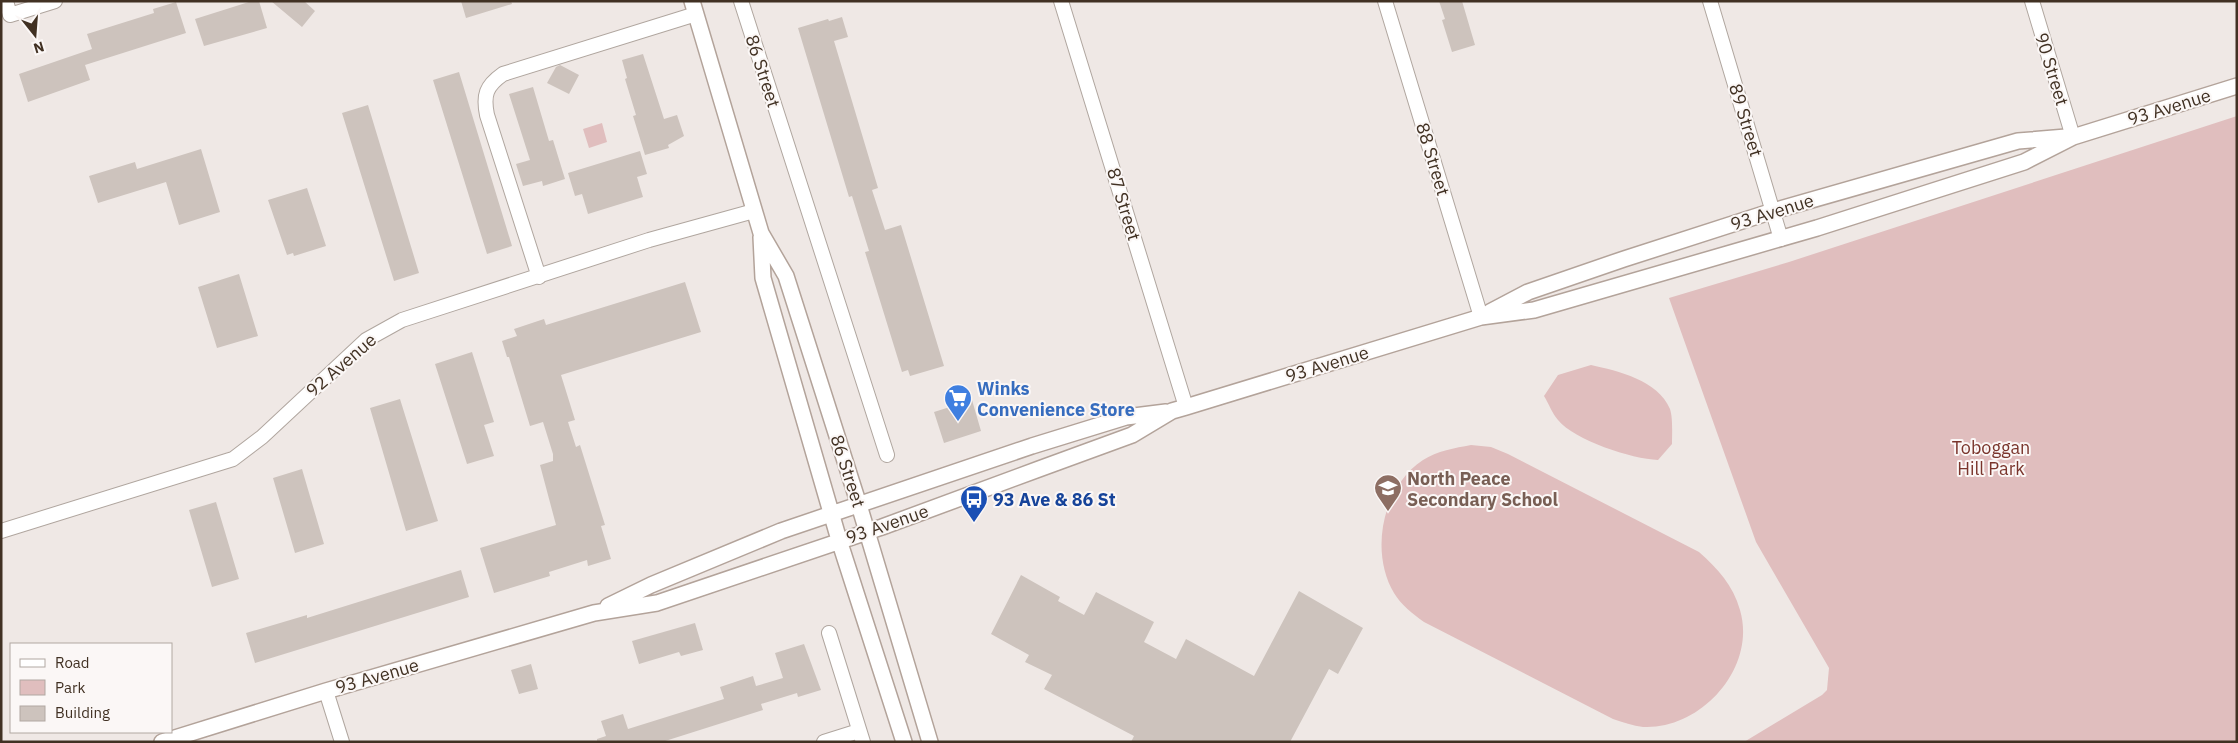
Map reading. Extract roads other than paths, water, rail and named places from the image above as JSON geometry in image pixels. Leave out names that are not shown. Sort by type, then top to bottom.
[{"type":"main road","name":"86 Street","points":[[694,8],[761,234],[786,276],[859,505],[930,742]]},
{"type":"main road","name":"93 Avenue","points":[[594,613],[651,585],[747,545],[1032,446],[1126,417],[1179,409],[1481,317],[1534,310],[1781,239],[2024,162],[2073,137],[2237,86]]},
{"type":"main road","name":"93 Avenue","points":[[1481,317],[1528,292],[1773,211],[2018,141],[2073,137]]},
{"type":"main road","name":"86 Street","points":[[761,234],[763,278],[839,540],[904,742]]},
{"type":"main road","name":"93 Avenue","points":[[162,742],[326,691],[594,613],[657,603],[867,532],[1132,435],[1179,409]]},
{"type":"street","points":[[6,1],[10,15],[55,1]]},
{"type":"street","name":"86 Street","points":[[741,1],[887,455]]},
{"type":"street","name":"87 Street","points":[[1061,1],[1179,409]]},
{"type":"street","name":"88 Street","points":[[1384,1],[1481,317]]},
{"type":"street","name":"89 Street","points":[[1710,1],[1781,239]]},
{"type":"street","name":"90 Street","points":[[2032,1],[2073,137]]},
{"type":"street","points":[[539,277],[487,115],[484,102],[492,82],[503,74],[694,8]]},
{"type":"street","name":"92 Avenue","points":[[1,531],[233,459],[262,437],[352,351],[382,330],[402,320],[649,240],[754,211]]},
{"type":"street","points":[[824,742],[861,736],[829,633]]},
{"type":"street","points":[[326,691],[342,742]]},
{"type":"place","name":"Winks Convenience Store","points":[[958,422]]},
{"type":"place","name":"North Peace Secondary School","points":[[1388,512]]},
{"type":"place","name":"93 Ave & 86 St","points":[[974,523]]},
{"type":"park label","name":"Toboggan Hill Park","points":[[1991,457]]}]
